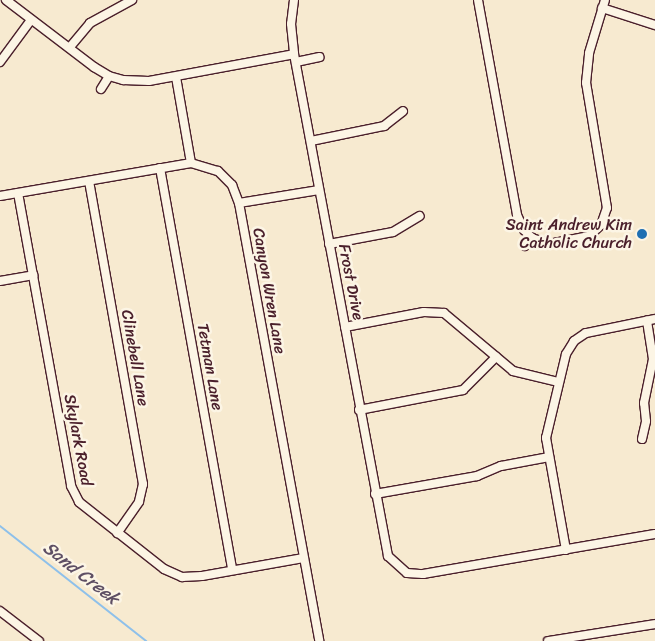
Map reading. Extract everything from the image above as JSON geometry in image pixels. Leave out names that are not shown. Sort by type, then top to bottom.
[{"type":"street","points":[[6,0],[109,76],[139,82],[295,58],[319,57]]},
{"type":"street","points":[[70,48],[90,23],[132,0]]},
{"type":"street","name":"Frost Drive","points":[[294,0],[290,24],[295,58],[386,550],[396,566],[407,573],[423,574],[566,550]]},
{"type":"street","points":[[478,0],[517,215],[524,230],[532,238],[548,244],[568,242],[596,230],[607,208],[586,83],[589,53],[604,4],[655,25]]},
{"type":"street","points":[[0,62],[32,20]]},
{"type":"street","points":[[101,89],[109,76]]},
{"type":"street","points":[[176,77],[191,163]]},
{"type":"street","points":[[311,140],[384,126],[403,111]]},
{"type":"street","name":"Canyon Wren Lane","points":[[0,196],[191,163],[220,169],[232,185],[239,203],[319,641]]},
{"type":"street","name":"Tetman Lane","points":[[160,168],[232,570]]},
{"type":"street","name":"Clinebell Lane","points":[[89,181],[143,484],[139,502],[117,533]]},
{"type":"street","points":[[239,203],[320,190]]},
{"type":"street","name":"Skylark Road","points":[[18,194],[71,486],[84,508],[164,569],[182,577],[303,558]]},
{"type":"street","points":[[329,244],[393,232],[420,216]]},
{"type":"street","points":[[525,246],[532,238]]},
{"type":"street","points":[[0,281],[33,275]]},
{"type":"street","points":[[345,327],[437,312],[449,317],[496,358],[519,373],[558,382]]},
{"type":"street","points":[[642,439],[646,421],[644,403],[653,359],[651,320],[594,330],[580,336],[566,354],[547,430],[549,457],[566,550],[655,534]]},
{"type":"street","points":[[360,410],[463,390],[496,358]]},
{"type":"street","points":[[375,494],[476,476],[501,466],[549,457]]},
{"type":"street","points":[[0,611],[39,641]]},
{"type":"street","points":[[548,641],[655,624]]},
{"type":"waterway","name":"Sand Creek","points":[[0,526],[146,641]]},
{"type":"place","name":"Saint Andrew Kim Catholic Church","points":[[642,234]]}]
